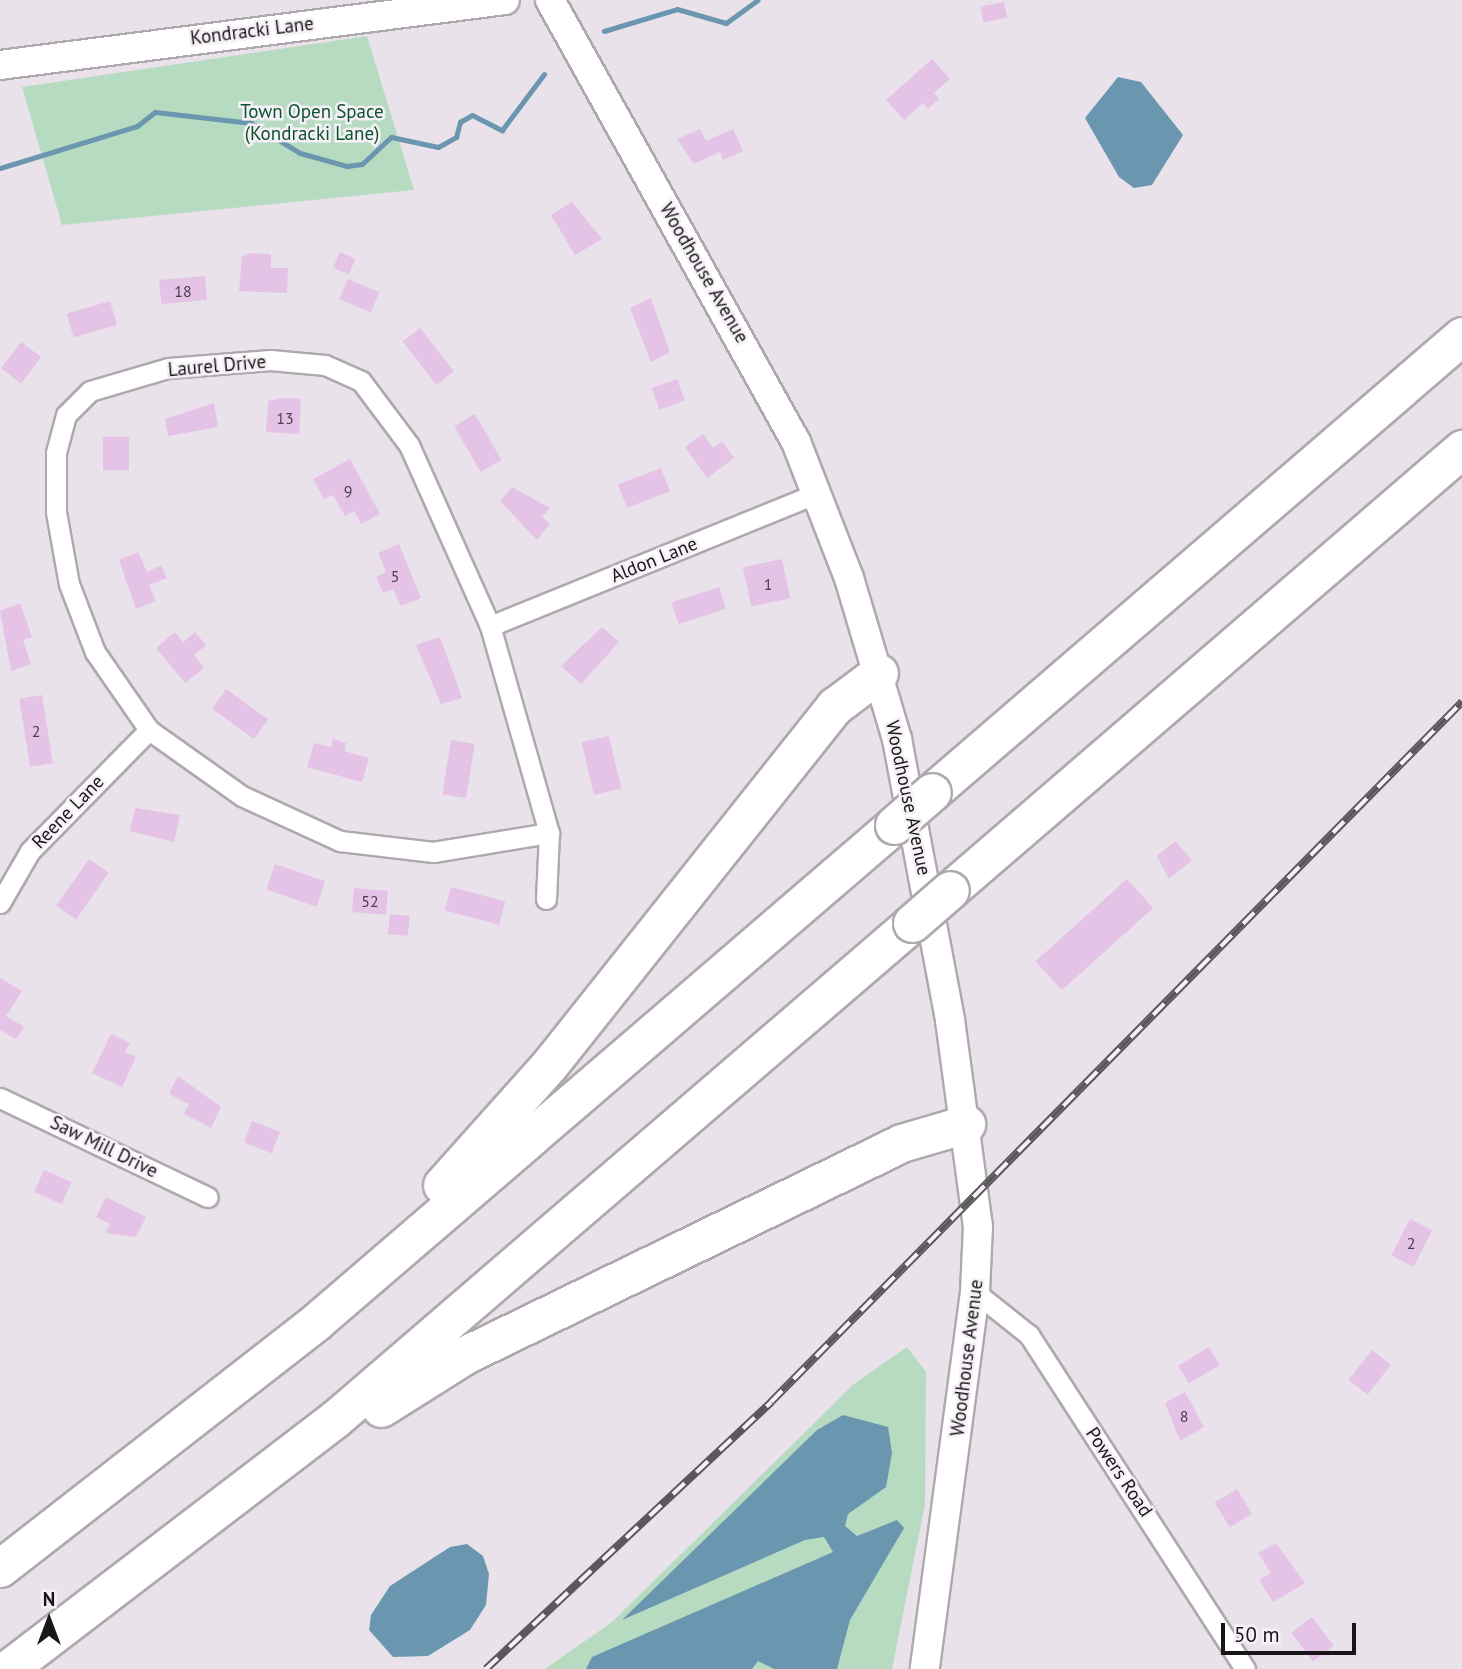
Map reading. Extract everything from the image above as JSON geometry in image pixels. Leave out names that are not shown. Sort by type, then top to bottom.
[{"type":"highway","points":[[0,1568],[345,1297],[1462,335]]},
{"type":"highway","points":[[8,1669],[277,1466],[1462,449]]},
{"type":"highway","points":[[345,1297],[380,1242],[505,1118],[835,706],[879,673]]},
{"type":"highway","points":[[277,1466],[333,1443],[465,1355],[901,1143],[966,1124]]},
{"type":"main road","name":"Kondracki Lane","points":[[0,65],[505,0]]},
{"type":"main road","name":"Woodhouse Avenue","points":[[550,0],[757,363],[818,493],[879,673],[907,783],[966,1124],[978,1226],[975,1292],[925,1669]]},
{"type":"street","name":"Laurel Drive","points":[[546,899],[549,833],[490,626],[409,445],[361,381],[325,365],[270,360],[168,368],[90,391],[66,415],[57,453],[55,512],[69,584],[95,652],[149,730],[242,796],[341,841],[433,852],[549,833]]},
{"type":"street","name":"Aldon Lane","points":[[490,626],[818,493]]},
{"type":"street","name":"Reene Lane","points":[[0,903],[30,851],[149,730]]},
{"type":"street","name":"Saw Mill Drive","points":[[0,1098],[208,1197]]},
{"type":"street","name":"Powers Road","points":[[975,1292],[1029,1335],[1245,1669]]},
{"type":"green space","name":"Town Open Space (Kondracki Lane)","points":[[367,36],[414,190],[62,225],[22,87]]},
{"type":"green space","points":[[907,1347],[926,1372],[925,1504],[892,1669],[545,1669],[612,1622],[854,1384]]},
{"type":"water","points":[[1118,77],[1141,82],[1183,135],[1152,185],[1134,188],[1119,177],[1085,118]]},
{"type":"water","points":[[843,1415],[888,1427],[892,1453],[886,1487],[848,1514],[845,1526],[857,1536],[897,1520],[904,1528],[850,1620],[837,1669],[774,1669],[758,1661],[752,1669],[586,1669],[592,1657],[833,1552],[824,1537],[805,1540],[622,1620],[817,1430]]},
{"type":"water","points":[[467,1544],[483,1556],[489,1574],[486,1605],[470,1630],[428,1656],[393,1657],[369,1630],[371,1615],[390,1586],[450,1547]]},
{"type":"building","points":[[1004,2],[1007,18],[983,22],[980,7]]},
{"type":"building","points":[[932,59],[950,79],[934,93],[939,99],[928,109],[923,103],[904,120],[886,100]]},
{"type":"building","points":[[700,129],[706,141],[733,129],[743,151],[723,160],[720,152],[694,164],[677,139]]},
{"type":"building","points":[[572,202],[602,239],[575,255],[551,215]]},
{"type":"building","points":[[340,252],[356,259],[349,274],[333,268]]},
{"type":"building","points":[[250,253],[271,254],[271,268],[288,268],[287,293],[239,291],[242,257]]},
{"type":"building","points":[[205,276],[207,300],[161,304],[159,280]]},
{"type":"building","points":[[348,279],[379,292],[371,313],[339,299]]},
{"type":"building","points":[[651,298],[670,352],[651,362],[630,308]]},
{"type":"building","points":[[110,301],[117,325],[74,337],[67,313]]},
{"type":"building","points":[[420,328],[454,371],[437,385],[403,342]]},
{"type":"building","points":[[21,342],[41,357],[21,383],[1,368]]},
{"type":"building","points":[[677,379],[685,401],[659,410],[652,388]]},
{"type":"building","points":[[282,398],[301,399],[299,434],[266,432],[268,401]]},
{"type":"building","points":[[214,403],[218,427],[168,436],[165,419]]},
{"type":"building","points":[[475,414],[502,460],[481,472],[454,426]]},
{"type":"building","points":[[703,434],[713,448],[722,441],[734,458],[707,478],[685,447]]},
{"type":"building","points":[[103,437],[129,437],[129,470],[103,470]]},
{"type":"building","points":[[350,459],[380,514],[361,524],[354,511],[345,516],[333,495],[324,499],[313,479]]},
{"type":"building","points":[[661,468],[670,491],[627,508],[618,484]]},
{"type":"building","points":[[512,487],[550,508],[542,517],[550,524],[537,540],[500,501]]},
{"type":"building","points":[[399,544],[421,598],[401,606],[393,589],[383,593],[376,577],[386,572],[378,553]]},
{"type":"building","points":[[138,552],[147,572],[161,565],[167,578],[149,585],[156,601],[136,609],[119,560]]},
{"type":"building","points":[[782,559],[790,598],[751,606],[743,567]]},
{"type":"building","points":[[719,587],[726,609],[679,624],[671,602]]},
{"type":"building","points":[[20,603],[32,637],[23,640],[31,664],[11,671],[0,611]]},
{"type":"building","points":[[602,627],[619,642],[581,684],[561,666]]},
{"type":"building","points":[[175,632],[183,642],[195,632],[206,645],[194,655],[204,668],[185,683],[156,648]]},
{"type":"building","points":[[440,637],[462,698],[441,704],[416,645]]},
{"type":"building","points":[[226,689],[268,720],[254,739],[212,708]]},
{"type":"building","points":[[42,695],[53,763],[30,767],[19,699]]},
{"type":"building","points":[[609,736],[621,789],[594,795],[582,742]]},
{"type":"building","points":[[333,739],[346,743],[344,751],[369,758],[362,782],[307,767],[314,743],[331,747]]},
{"type":"building","points":[[451,740],[475,744],[466,798],[442,794]]},
{"type":"building","points":[[135,808],[180,815],[174,842],[130,831]]},
{"type":"building","points":[[1175,841],[1192,860],[1169,879],[1157,856]]},
{"type":"building","points":[[89,859],[109,873],[76,919],[56,906]]},
{"type":"building","points":[[275,864],[325,881],[316,907],[266,890]]},
{"type":"building","points":[[1127,879],[1153,908],[1062,990],[1036,961]]},
{"type":"building","points":[[451,887],[505,901],[499,925],[445,910]]},
{"type":"building","points":[[354,888],[388,891],[386,915],[352,912]]},
{"type":"building","points":[[390,914],[410,916],[408,936],[388,934]]},
{"type":"building","points":[[0,978],[22,991],[6,1016],[24,1027],[16,1039],[0,1030]]},
{"type":"building","points":[[111,1034],[130,1043],[125,1052],[136,1057],[122,1087],[92,1073]]},
{"type":"building","points":[[178,1076],[221,1107],[211,1128],[184,1114],[189,1104],[169,1094]]},
{"type":"building","points":[[252,1121],[280,1132],[272,1153],[244,1142]]},
{"type":"building","points":[[44,1170],[71,1182],[62,1204],[34,1192]]},
{"type":"building","points":[[106,1197],[146,1217],[136,1237],[105,1233],[110,1224],[96,1217]]},
{"type":"building","points":[[1410,1219],[1432,1230],[1414,1267],[1391,1256]]},
{"type":"building","points":[[1209,1347],[1220,1365],[1189,1384],[1178,1366]]},
{"type":"building","points":[[1372,1350],[1391,1365],[1368,1395],[1349,1380]]},
{"type":"building","points":[[1185,1392],[1204,1427],[1180,1441],[1165,1403]]},
{"type":"building","points":[[1237,1489],[1252,1514],[1230,1527],[1215,1502]]},
{"type":"building","points":[[1276,1543],[1305,1583],[1273,1602],[1259,1580],[1271,1573],[1258,1553]]},
{"type":"building","points":[[1312,1617],[1334,1646],[1313,1661],[1291,1633]]},
{"type":"waterway","points":[[604,31],[677,9],[726,23],[758,0]]},
{"type":"waterway","points":[[0,168],[137,126],[155,112],[251,123],[300,153],[347,166],[362,164],[391,137],[438,147],[456,137],[460,122],[472,115],[502,130],[544,74]]},
{"type":"railway","points":[[486,1669],[771,1402],[1462,702]]}]
